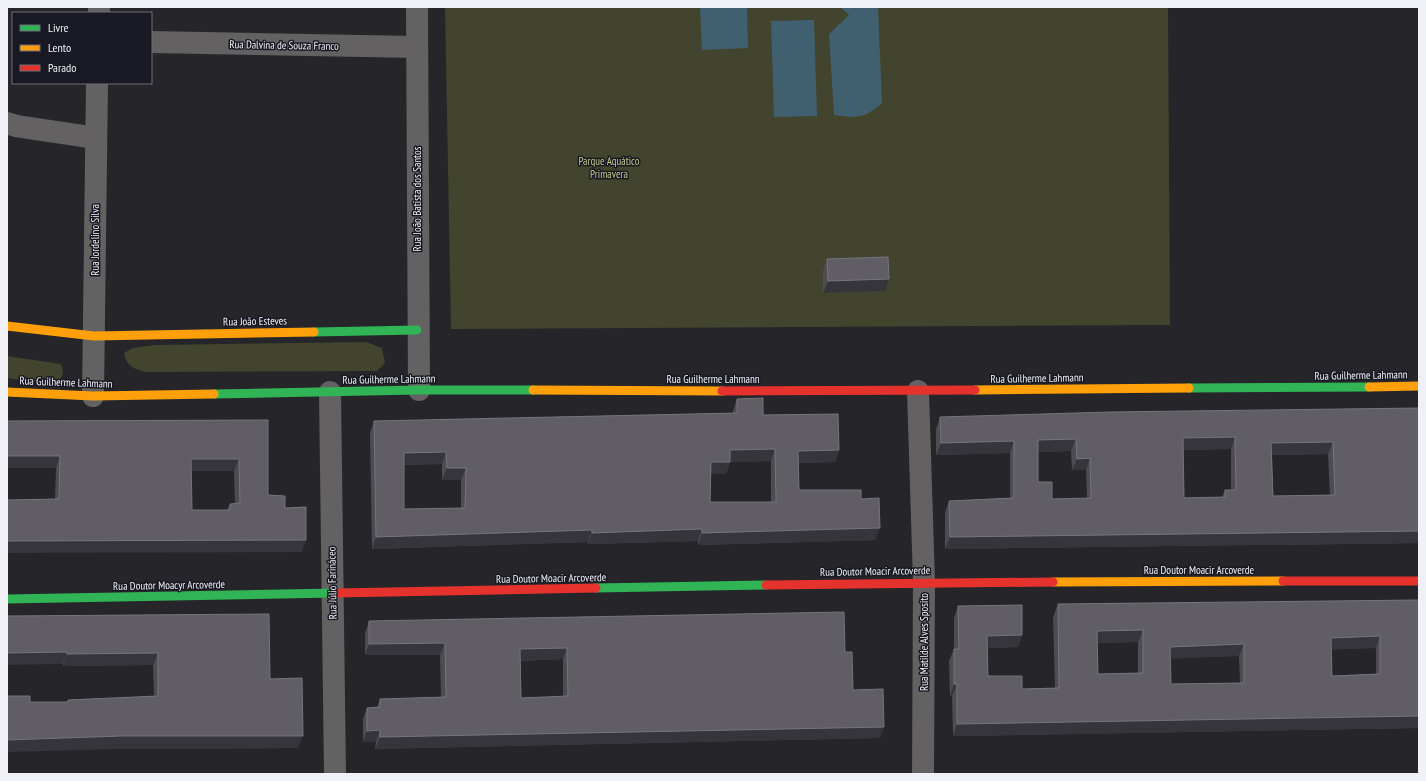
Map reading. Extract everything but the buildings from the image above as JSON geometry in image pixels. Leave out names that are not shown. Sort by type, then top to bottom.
[{"type":"street","name":"Rua João Batista dos Santos","points":[[417,7],[419,390]]},
{"type":"street","name":"Rua Dalvina de Souza Franco","points":[[152,42],[418,48]]},
{"type":"street","name":"Rua Jordelino Silva","points":[[93,396],[97,84]]},
{"type":"street","points":[[7,123],[16,126],[96,138]]},
{"type":"street","name":"Rua João Esteves","points":[[7,326],[94,336],[418,330]]},
{"type":"street","name":"Rua Guilherme Lahmann","points":[[7,392],[93,396],[419,390],[918,391],[1419,386]]},
{"type":"street","name":"Rua Matilde Alves Sposito","points":[[918,391],[924,582],[923,774]]},
{"type":"street","name":"Rua Júlio Farináceo","points":[[330,392],[335,774]]},
{"type":"street","name":"Rua Doutor Moacir Arcoverde","points":[[332,595],[924,582],[1419,581]]},
{"type":"street","name":"Rua Doutor Moacyr Arcoverde","points":[[7,599],[332,595]]},
{"type":"green space","name":"Parque Aquático Primavera","points":[[445,7],[1168,7],[1170,325],[451,329]]},
{"type":"green space","points":[[366,342],[382,348],[385,363],[377,371],[147,372],[132,367],[127,361],[124,353],[133,348],[155,345]]},
{"type":"green space","points":[[7,356],[61,364],[63,372],[62,376],[58,382],[45,383],[7,378]]},
{"type":"water","points":[[700,7],[747,7],[748,48],[702,50]]},
{"type":"water","points":[[840,7],[878,7],[882,103],[865,115],[855,117],[834,115],[829,34],[849,15]]},
{"type":"water","points":[[814,20],[817,116],[774,117],[771,21]]},
{"type":"traffic: fast","points":[[314,332],[417,330]]},
{"type":"traffic: fast","points":[[1189,388],[1369,387]]},
{"type":"traffic: fast","points":[[214,394],[419,390],[533,390]]},
{"type":"traffic: fast","points":[[596,588],[766,585]]},
{"type":"traffic: fast","points":[[7,599],[336,593]]},
{"type":"traffic: slow","points":[[7,326],[94,336],[314,332]]},
{"type":"traffic: slow","points":[[1369,387],[1419,386]]},
{"type":"traffic: slow","points":[[975,390],[1189,388]]},
{"type":"traffic: slow","points":[[533,390],[722,391]]},
{"type":"traffic: slow","points":[[7,392],[93,396],[214,394]]},
{"type":"traffic: slow","points":[[1053,582],[1283,581]]},
{"type":"traffic: jam","points":[[722,391],[975,390]]},
{"type":"traffic: jam","points":[[1283,581],[1419,581]]},
{"type":"traffic: jam","points":[[766,585],[1053,582]]},
{"type":"traffic: jam","points":[[336,593],[596,588]]}]
